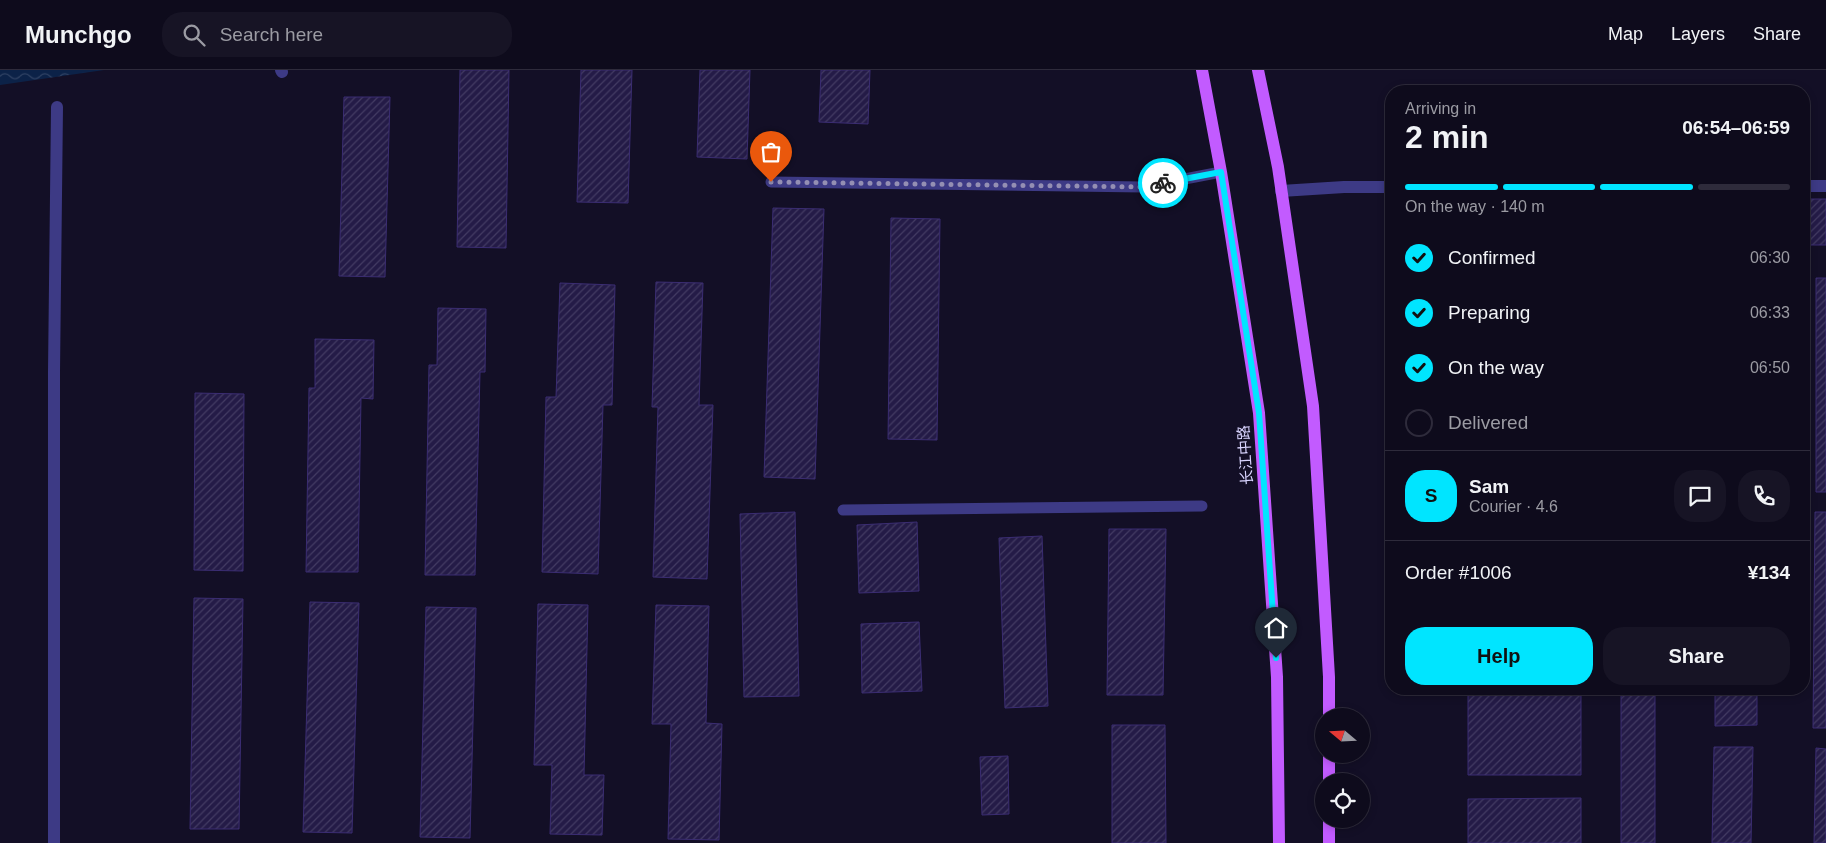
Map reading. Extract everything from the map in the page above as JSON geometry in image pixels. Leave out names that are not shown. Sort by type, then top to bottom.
[{"type":"main road","name":"长江中路","points":[[1202,70],[1221,172],[1259,413],[1277,676],[1279,843]]},
{"type":"main road","points":[[1258,70],[1278,167],[1313,406],[1329,677],[1329,708]]},
{"type":"main road","points":[[1329,828],[1330,843]]},
{"type":"street","points":[[54,843],[54,372],[57,107]]},
{"type":"street","points":[[1810,186],[1826,186]]},
{"type":"street","points":[[1281,192],[1344,187],[1385,187]]},
{"type":"lane","points":[[771,182],[1143,187],[1221,172]]},
{"type":"lane","points":[[842,510],[1202,506]]},
{"type":"water","points":[[0,70],[104,70],[0,85]]},
{"type":"building","points":[[460,70],[509,70],[506,248],[457,247]]},
{"type":"building","points":[[581,70],[632,70],[628,203],[577,202]]},
{"type":"building","points":[[700,70],[750,70],[747,159],[697,157]]},
{"type":"building","points":[[821,70],[870,70],[868,124],[819,122]]},
{"type":"building","points":[[344,97],[390,97],[385,277],[339,276]]},
{"type":"building","points":[[1810,199],[1826,199],[1826,245],[1810,245]]},
{"type":"building","points":[[773,208],[824,209],[815,479],[764,477]]},
{"type":"building","points":[[891,218],[940,219],[937,440],[888,439]]},
{"type":"building","points":[[1816,278],[1826,278],[1826,492],[1816,492]]},
{"type":"building","points":[[656,282],[703,283],[699,405],[713,405],[707,579],[653,577],[658,407],[652,407]]},
{"type":"building","points":[[560,283],[615,285],[612,405],[603,405],[598,574],[542,572],[546,397],[556,397]]},
{"type":"building","points":[[438,308],[486,309],[485,372],[480,372],[475,575],[425,575],[429,365],[437,365]]},
{"type":"building","points":[[315,339],[374,340],[373,399],[361,398],[358,572],[306,572],[309,388],[315,388]]},
{"type":"building","points":[[195,393],[244,394],[243,571],[194,570]]},
{"type":"building","points":[[795,512],[799,696],[744,697],[740,514]]},
{"type":"building","points":[[1815,512],[1826,512],[1826,728],[1813,728]]},
{"type":"building","points":[[917,522],[919,591],[859,593],[857,525]]},
{"type":"building","points":[[1109,529],[1166,529],[1163,695],[1107,695]]},
{"type":"building","points":[[1042,536],[1048,706],[1005,708],[999,538]]},
{"type":"building","points":[[194,598],[243,599],[239,829],[190,829]]},
{"type":"building","points":[[310,602],[359,603],[352,833],[303,832]]},
{"type":"building","points":[[538,604],[588,605],[584,775],[604,775],[602,835],[550,834],[552,765],[534,765]]},
{"type":"building","points":[[656,605],[709,606],[706,723],[722,724],[719,840],[668,839],[671,724],[652,724]]},
{"type":"building","points":[[426,607],[476,608],[470,838],[420,837]]},
{"type":"building","points":[[919,622],[922,691],[862,693],[861,624]]},
{"type":"building","points":[[1468,695],[1581,695],[1581,775],[1468,775]]},
{"type":"building","points":[[1621,695],[1655,695],[1655,843],[1621,843]]},
{"type":"building","points":[[1715,695],[1757,695],[1757,725],[1715,726]]},
{"type":"building","points":[[1112,725],[1165,725],[1166,843],[1112,843]]},
{"type":"building","points":[[1714,747],[1753,747],[1751,843],[1712,843]]},
{"type":"building","points":[[1816,748],[1826,749],[1826,843],[1814,843]]},
{"type":"building","points":[[1008,756],[1009,814],[982,815],[980,757]]},
{"type":"building","points":[[1581,798],[1581,843],[1468,843],[1468,799]]},
{"type":"way so far","points":[[771,182],[1143,187],[1163,183]]},
{"type":"route","points":[[1163,183],[1221,172],[1259,413],[1276,658]]}]
